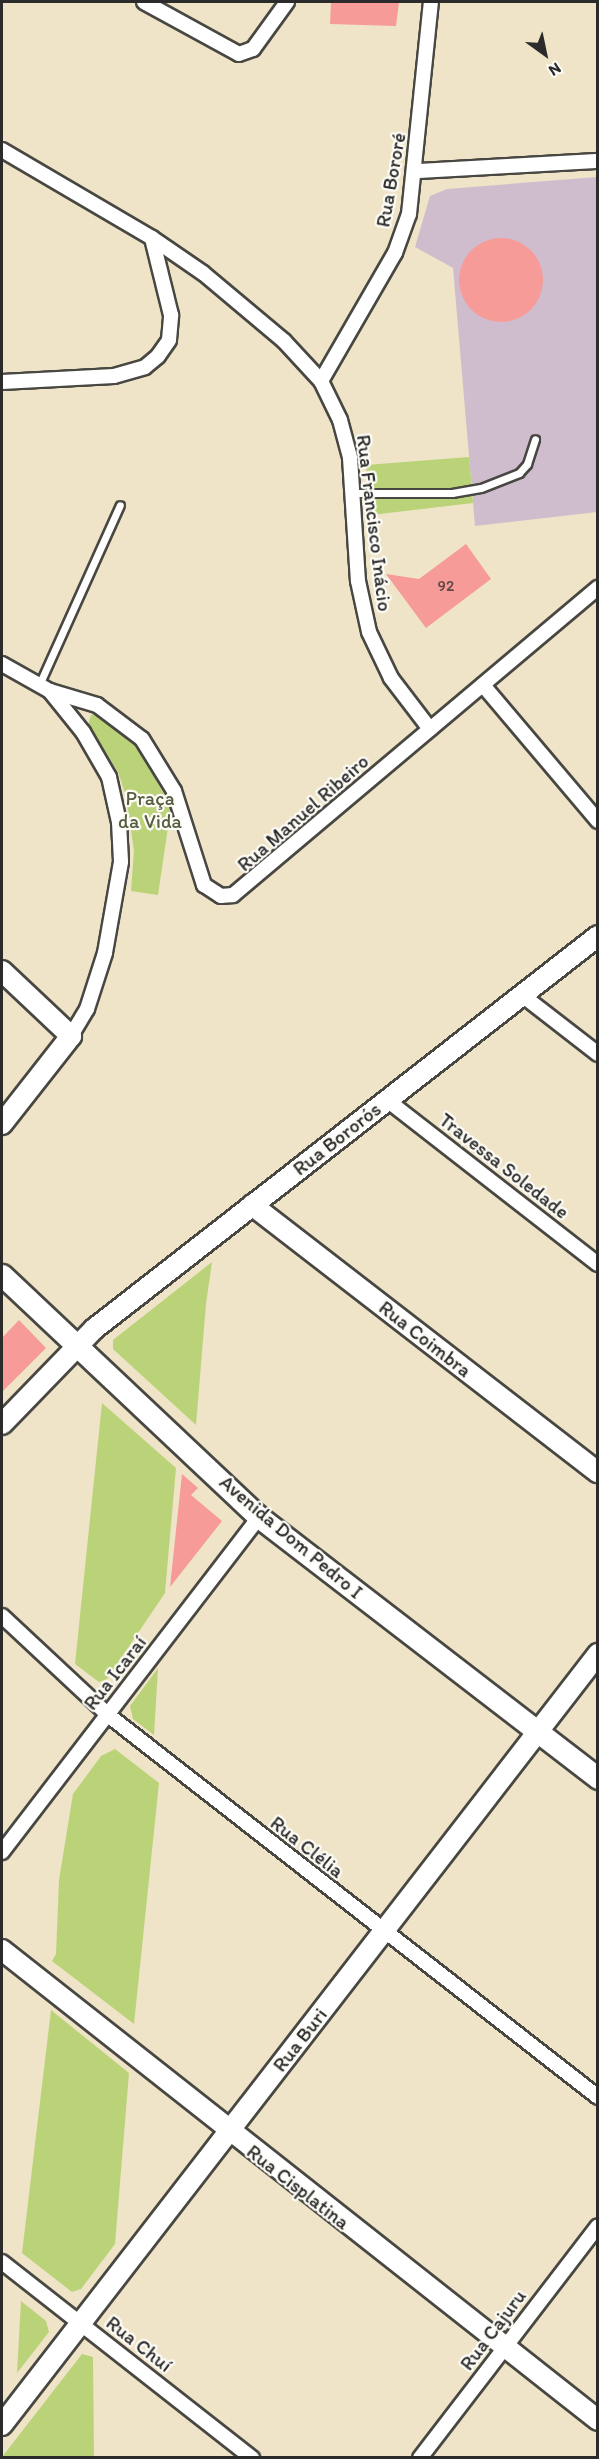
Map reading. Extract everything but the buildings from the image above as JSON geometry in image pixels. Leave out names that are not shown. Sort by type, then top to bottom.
[{"type":"main road","name":"Avenida Dom Pedro I","points":[[2,1275],[259,1516],[597,1778]]},
{"type":"street","points":[[144,2],[239,54],[253,49],[287,2]]},
{"type":"street","name":"Rua Bororé","points":[[321,381],[403,235],[417,171],[431,2]]},
{"type":"street","name":"Rua Francisco Inácio","points":[[2,150],[152,238],[236,300],[284,341],[321,381],[344,434],[353,493],[358,580],[369,632],[392,678],[430,729]]},
{"type":"street","points":[[417,171],[597,161]]},
{"type":"street","points":[[2,382],[114,376],[145,367],[158,356],[169,340],[171,315],[152,238]]},
{"type":"street","name":"Rua Manuel Ribeiro","points":[[45,688],[97,705],[142,740],[174,791],[198,875],[204,885],[221,896],[233,895],[245,888],[597,588]]},
{"type":"street","points":[[2,664],[45,688],[97,752],[109,777],[122,841],[98,982],[71,1036],[2,1124]]},
{"type":"street","points":[[483,685],[597,821]]},
{"type":"street","name":"Rua Bororós","points":[[2,1424],[78,1345],[252,1205],[597,936]]},
{"type":"street","points":[[2,971],[71,1036]]},
{"type":"street","points":[[522,995],[597,1054]]},
{"type":"street","name":"Travessa Soledade","points":[[387,1100],[597,1264]]},
{"type":"street","name":"Rua Coimbra","points":[[252,1205],[597,1472]]},
{"type":"street","name":"Rua Icaraí","points":[[2,1852],[259,1516]]},
{"type":"street","name":"Rua Clélia","points":[[2,1617],[108,1715],[597,2097]]},
{"type":"street","name":"Rua Buri","points":[[2,2425],[597,1653]]},
{"type":"street","name":"Rua Cisplatina","points":[[2,1950],[228,2132],[597,2420]]},
{"type":"street","name":"Rua Cajuru","points":[[420,2457],[597,2226]]},
{"type":"street","name":"Rua Chuí","points":[[2,2262],[81,2323],[232,2452],[252,2457]]},
{"type":"lane","points":[[353,493],[452,493],[481,488],[519,473],[535,439]]},
{"type":"lane","points":[[45,688],[120,505]]},
{"type":"shaded area","points":[[597,177],[597,512],[475,526],[453,268],[415,247],[430,196],[447,189]]},
{"type":"green space","points":[[469,457],[473,503],[371,515],[370,501],[375,497],[375,490],[368,487],[366,465]]},
{"type":"green space","name":"Praça da Vida","points":[[96,714],[137,746],[171,807],[158,895],[131,891],[134,851],[126,796],[118,772],[88,725],[91,715]]},
{"type":"green space","points":[[212,1262],[206,1304],[196,1425],[113,1349],[113,1340]]},
{"type":"green space","points":[[102,1403],[176,1468],[165,1593],[107,1679],[99,1682],[75,1664]]},
{"type":"green space","points":[[158,1668],[154,1735],[133,1719],[130,1706]]},
{"type":"green space","points":[[115,1749],[159,1783],[134,2024],[52,1961],[56,1954],[59,1880],[73,1794],[101,1756]]},
{"type":"green space","points":[[51,2010],[129,2073],[115,2244],[81,2289],[72,2292],[22,2253]]},
{"type":"green space","points":[[21,2301],[46,2321],[49,2332],[17,2373]]},
{"type":"green space","points":[[82,2354],[93,2357],[94,2457],[2,2457]]}]
